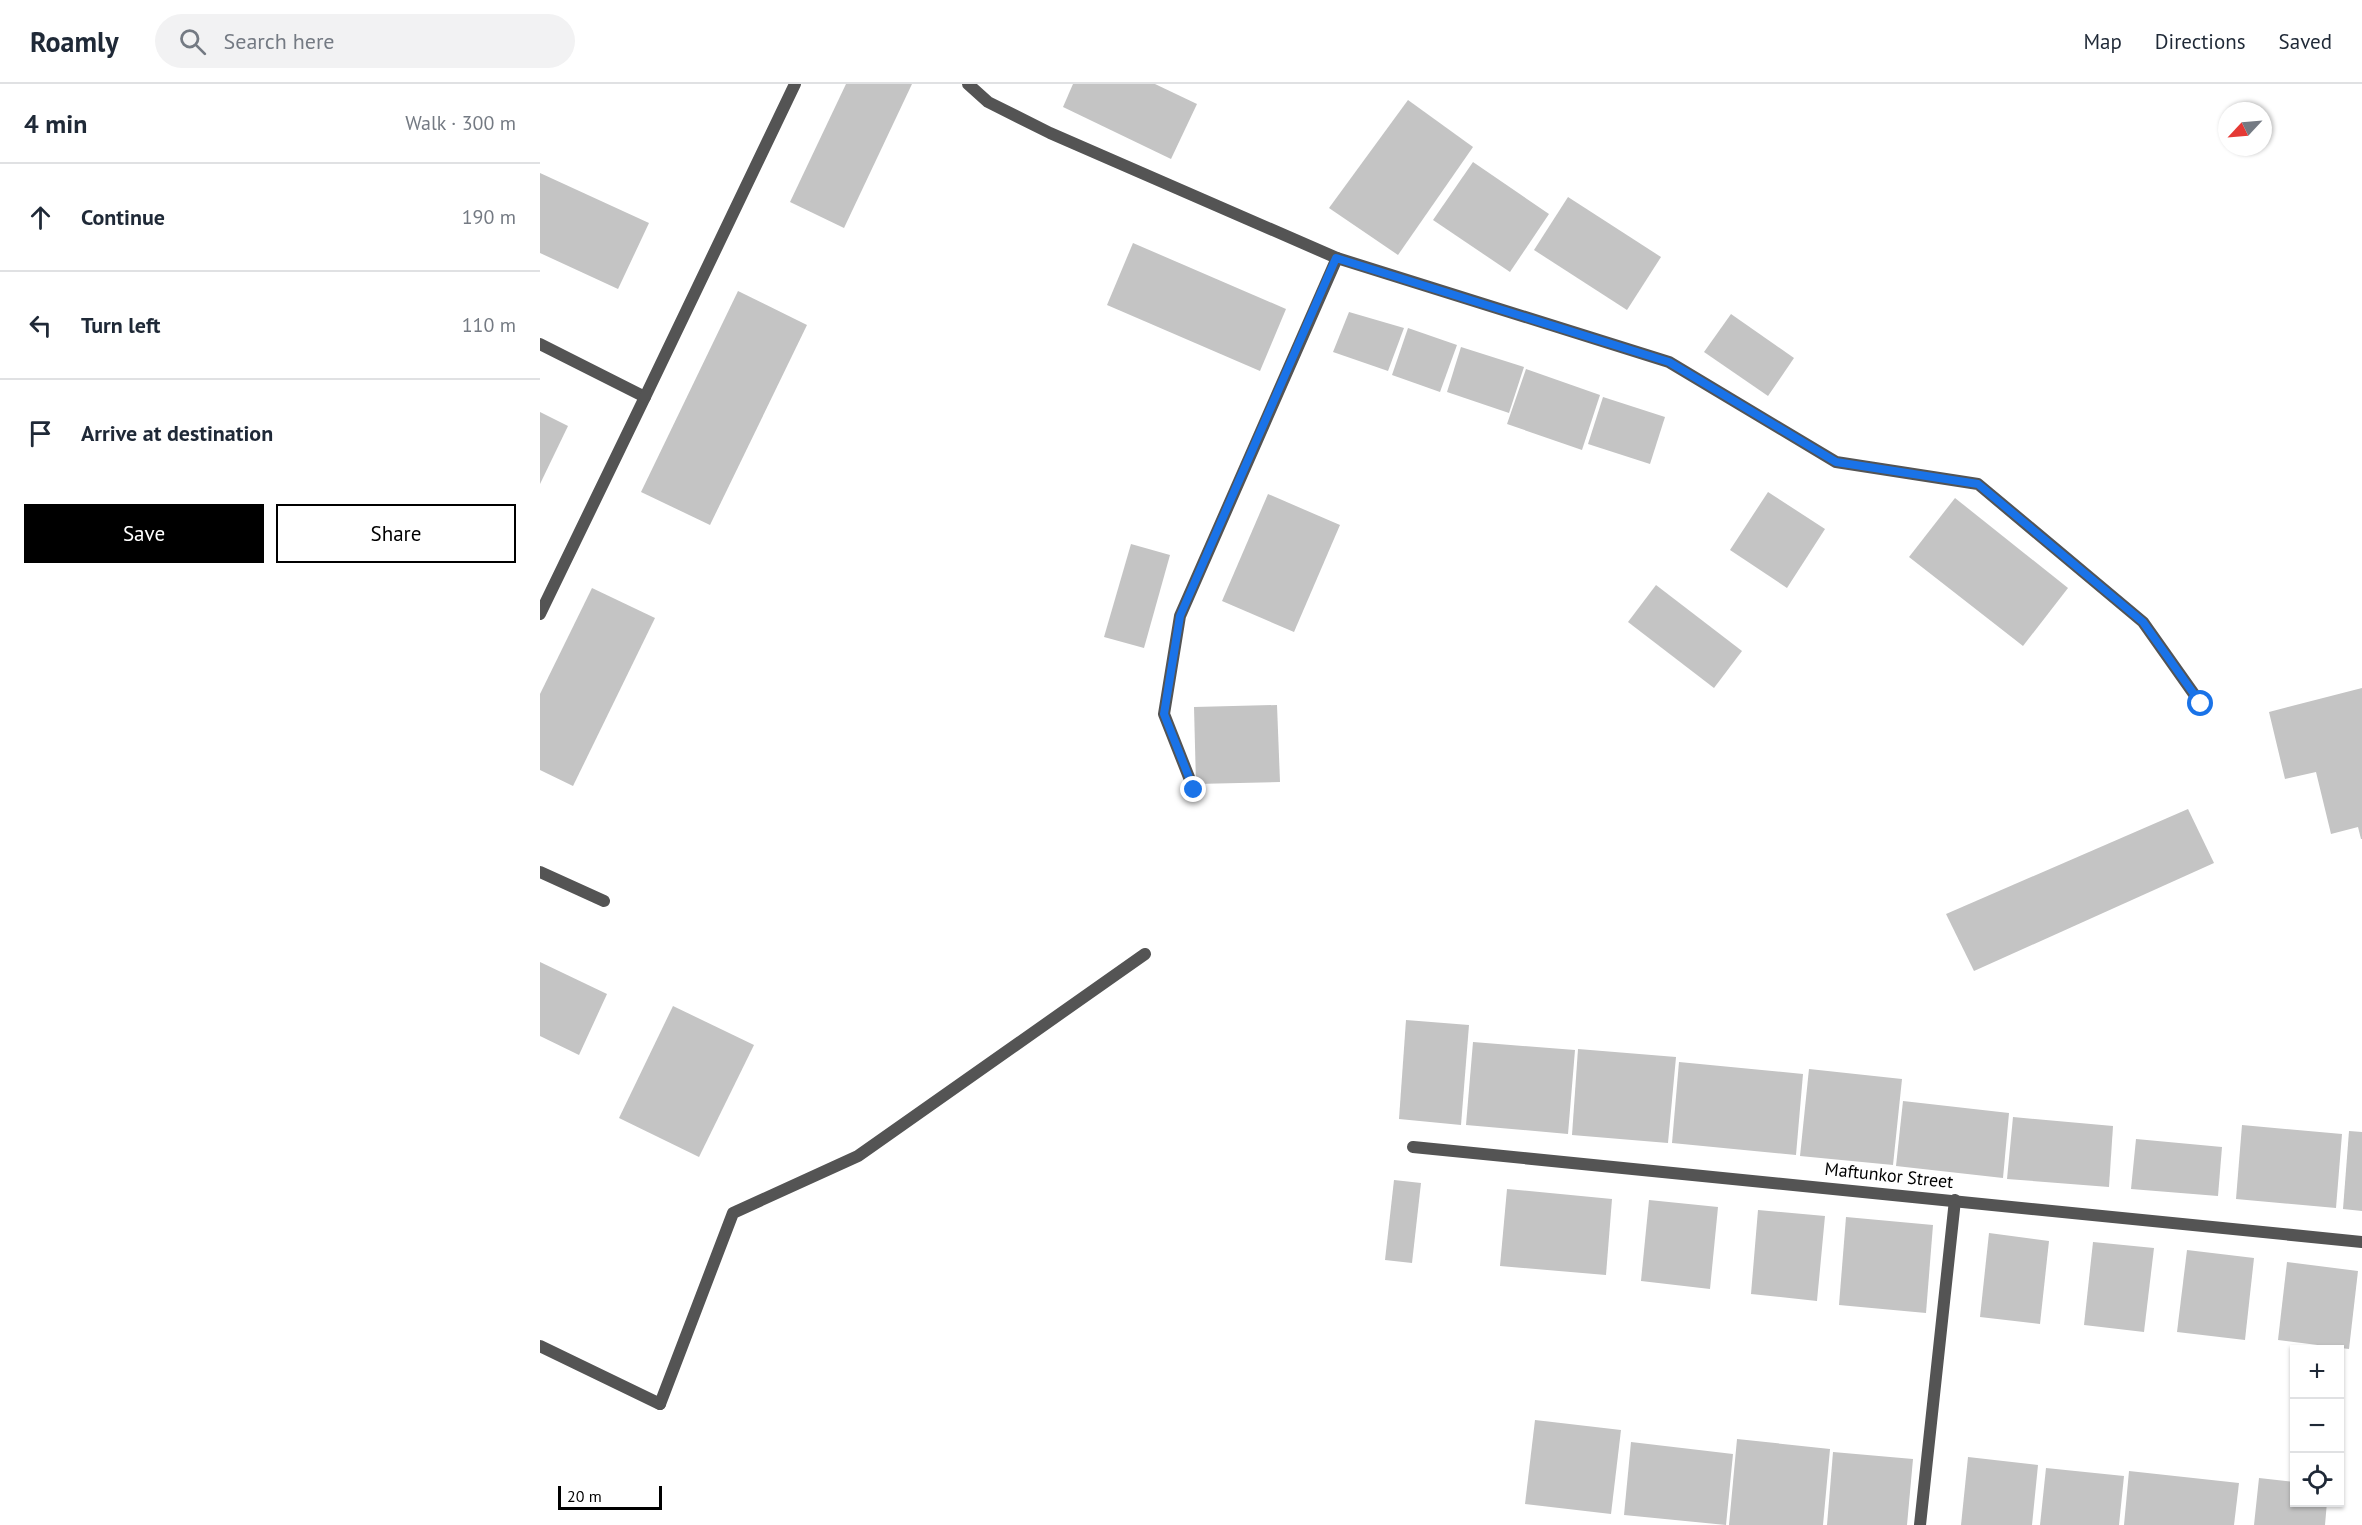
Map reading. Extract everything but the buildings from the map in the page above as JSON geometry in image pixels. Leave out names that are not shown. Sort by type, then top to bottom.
[{"type":"street","points":[[540,614],[795,84]]},
{"type":"street","points":[[968,84],[988,102],[1050,133],[1336,258],[1669,362],[1836,462],[1978,484],[2143,622],[2201,704]]},
{"type":"street","points":[[1194,790],[1164,714],[1180,616],[1336,258]]},
{"type":"street","points":[[540,344],[645,397]]},
{"type":"street","points":[[540,872],[604,901]]},
{"type":"street","points":[[540,1346],[660,1404],[733,1213],[858,1156],[1145,954]]},
{"type":"street","name":"Maftunkor Street","points":[[1413,1147],[2362,1242]]},
{"type":"street","points":[[1920,1525],[1956,1200]]},
{"type":"route","points":[[1194,790],[1164,714],[1180,616],[1336,258],[1669,362],[1836,462],[1978,484],[2143,622],[2201,704]]}]
